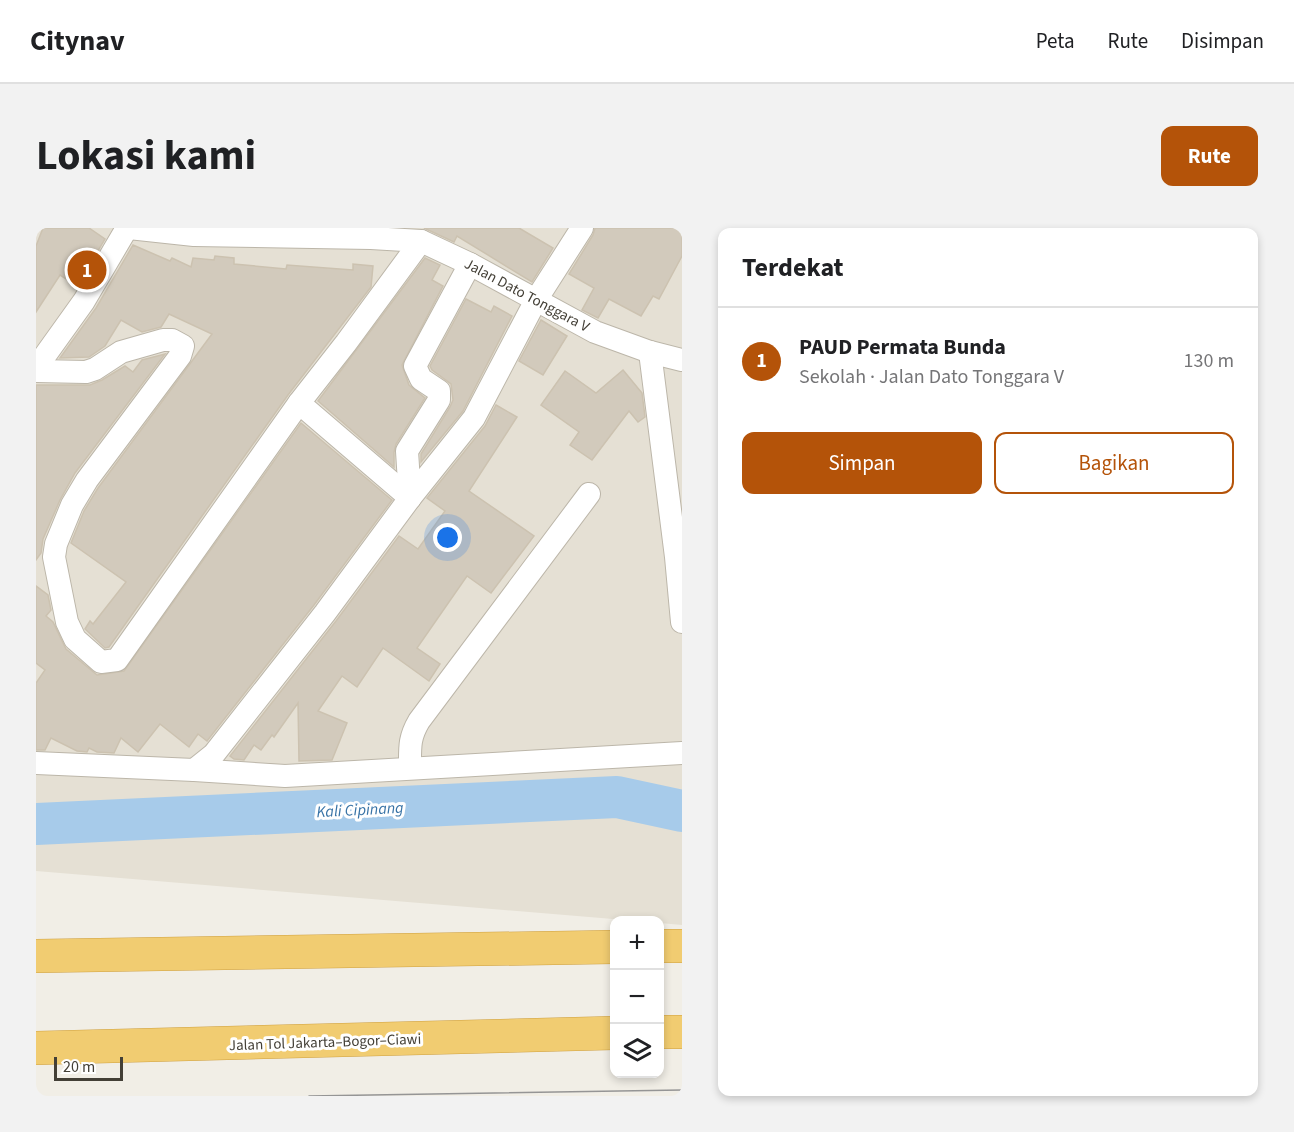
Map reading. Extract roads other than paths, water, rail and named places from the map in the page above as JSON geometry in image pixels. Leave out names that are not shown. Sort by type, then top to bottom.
[{"type":"highway","points":[[664,946],[682,946]]},
{"type":"highway","points":[[36,956],[610,947]]},
{"type":"highway","points":[[664,1032],[682,1032]]},
{"type":"highway","name":"Jalan Tol Jakarta–Bogor–Ciawi","points":[[36,1048],[610,1034]]},
{"type":"street","name":"Jalan Dato Tonggara V","points":[[128,228],[194,235],[278,232],[371,233],[421,241],[471,264],[595,332],[650,352],[682,360]]},
{"type":"street","points":[[36,370],[84,301],[128,228]]},
{"type":"street","points":[[194,770],[214,754],[474,418],[536,300],[582,228]]},
{"type":"street","points":[[36,370],[86,372],[96,369],[121,352],[163,340],[172,340],[183,346],[180,356],[87,480],[72,505],[56,544],[54,557],[67,621],[75,639],[101,662],[117,660],[298,403],[346,343],[421,241]]},
{"type":"street","points":[[410,498],[407,452],[439,400],[440,394],[439,390],[421,379],[415,366],[471,264]]},
{"type":"street","points":[[650,352],[682,622]]},
{"type":"street","points":[[298,403],[410,498]]},
{"type":"street","points":[[410,767],[410,743],[412,734],[420,721],[589,494]]},
{"type":"street","points":[[36,763],[285,776],[682,753]]},
{"type":"waterway","name":"Kali Cipinang","points":[[36,824],[617,797],[682,811]]},
{"type":"tram line","points":[[309,1096],[682,1090]]},
{"type":"place","name":"PAUD Permata Bunda","points":[[87,270]]}]
